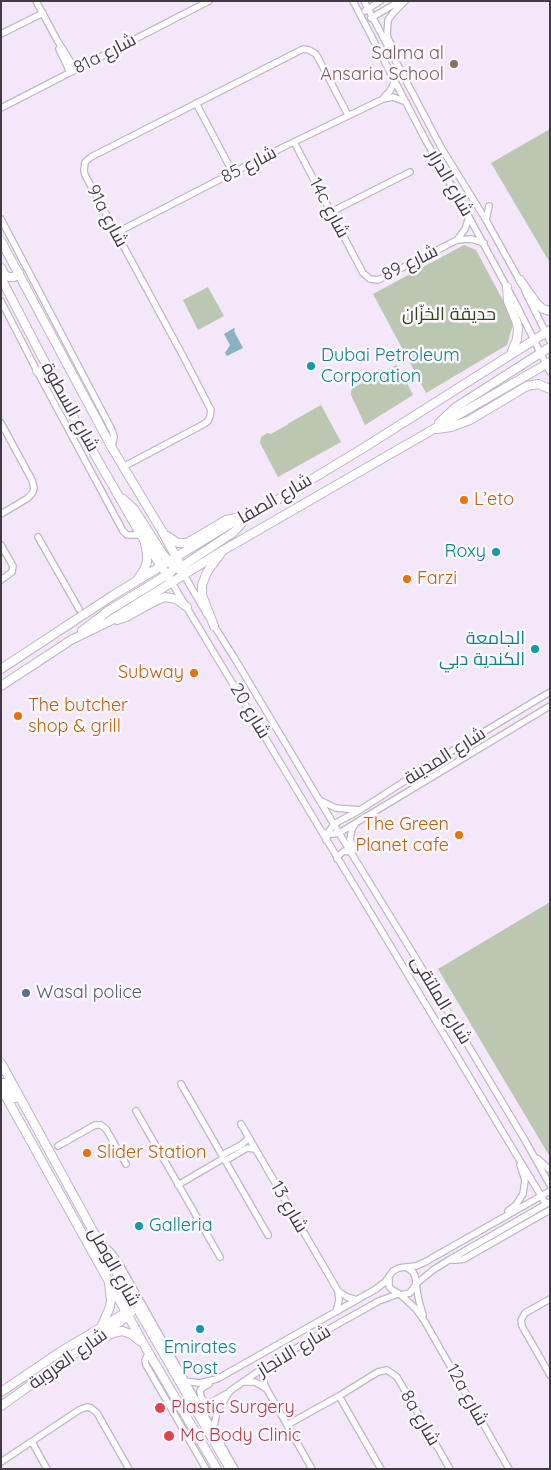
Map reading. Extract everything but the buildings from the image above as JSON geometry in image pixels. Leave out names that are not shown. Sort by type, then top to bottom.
[{"type":"main road","name":"شارع السطوة","points":[[1,241],[112,448],[162,531],[171,548],[177,566]]},
{"type":"main road","points":[[1,268],[5,275],[9,277],[14,277],[18,273]]},
{"type":"main road","name":"شارع السطوة","points":[[1,278],[76,422],[172,583]]},
{"type":"main road","points":[[520,280],[537,304],[550,311]]},
{"type":"main road","points":[[507,287],[508,301],[517,323],[518,332],[511,354]]},
{"type":"main road","name":"شارع الصفا","points":[[1,686],[71,640],[108,622],[172,583],[177,566],[230,524],[365,447],[534,341],[546,330]]},
{"type":"main road","points":[[526,346],[534,352],[533,359]]},
{"type":"main road","points":[[433,430],[456,408],[550,347]]},
{"type":"main road","name":"شارع الصفا","points":[[1,669],[161,567],[177,566],[193,570],[222,551],[548,363]]},
{"type":"main road","points":[[37,371],[55,382]]},
{"type":"main road","points":[[433,430],[451,427],[464,422],[527,386],[538,384],[550,389]]},
{"type":"main road","points":[[120,497],[126,500],[134,509],[162,553],[177,566]]},
{"type":"main road","points":[[162,531],[174,542],[187,544],[226,520],[247,516]]},
{"type":"main road","points":[[71,640],[108,611],[234,532],[247,516]]},
{"type":"main road","points":[[136,582],[144,570],[147,558],[142,535]]},
{"type":"main road","points":[[162,553],[168,554],[171,548]]},
{"type":"main road","points":[[214,626],[202,595],[202,585],[206,572],[222,551]]},
{"type":"main road","points":[[188,561],[188,566],[193,570]]},
{"type":"main road","points":[[154,571],[160,573],[161,578],[159,580]]},
{"type":"main road","points":[[108,622],[126,617],[161,598],[170,597],[176,599],[187,607]]},
{"type":"main road","name":"شارع الوصل","points":[[1,1063],[99,1242],[132,1310],[148,1350],[217,1469]]},
{"type":"main road","points":[[1,1083],[8,1086],[56,1172],[69,1187]]},
{"type":"main road","name":"شارع الوصل","points":[[1,1088],[108,1279],[132,1310],[230,1469]]},
{"type":"main road","points":[[100,1327],[110,1307],[108,1279]]},
{"type":"main road","name":"شارع العروبة","points":[[1,1392],[60,1352],[132,1310]]},
{"type":"main road","name":"شارع العروبة","points":[[1,1406],[132,1310]]},
{"type":"main road","points":[[79,1350],[90,1348],[117,1332],[131,1334],[148,1350]]},
{"type":"street","points":[[36,1],[72,71]]},
{"type":"street","name":"81a شارع","points":[[1,108],[209,1]]},
{"type":"street","name":"شارع الدرار","points":[[354,1],[443,172],[484,243],[541,354],[548,363],[550,372]]},
{"type":"street","name":"شارع الدرار","points":[[364,1],[442,149],[486,220],[546,330]]},
{"type":"street","points":[[360,14],[380,1]]},
{"type":"street","points":[[364,22],[400,1]]},
{"type":"street","points":[[396,61],[387,36],[387,25],[391,16],[405,1]]},
{"type":"street","points":[[1,34],[43,13]]},
{"type":"street","name":"91a شارع","points":[[123,467],[204,424],[208,421],[211,410],[86,175],[84,171],[85,162],[91,157],[306,49],[316,54],[348,115]]},
{"type":"street","name":"شارع 85","points":[[116,232],[382,98],[390,91],[395,81]]},
{"type":"street","points":[[382,98],[398,98],[407,103]]},
{"type":"street","points":[[196,104],[233,173]]},
{"type":"street","name":"14c شارع","points":[[294,142],[363,273]]},
{"type":"street","points":[[331,212],[410,172]]},
{"type":"street","points":[[486,220],[489,206]]},
{"type":"street","name":"شارع 89","points":[[457,240],[465,229],[469,217]]},
{"type":"street","name":"شارع السطوة","points":[[1,219],[112,430],[114,440],[112,448]]},
{"type":"street","name":"شارع 89","points":[[363,273],[370,279],[378,280],[457,240],[470,239],[484,243]]},
{"type":"street","name":"شارع السطوة","points":[[1,302],[123,531],[127,535],[142,535]]},
{"type":"street","points":[[546,330],[550,341]]},
{"type":"street","points":[[1,423],[33,484],[33,492],[28,498],[1,514]]},
{"type":"street","points":[[38,537],[79,608]]},
{"type":"street","points":[[1,545],[13,566],[12,572],[1,580]]},
{"type":"street","name":"شارع 20","points":[[177,566],[330,817]]},
{"type":"street","name":"شارع 20","points":[[172,583],[326,840]]},
{"type":"street","name":"شارع المدينة","points":[[326,840],[330,828],[334,824],[360,810],[442,757],[550,692]]},
{"type":"street","name":"شارع المدينة","points":[[321,831],[333,834],[342,831],[550,706]]},
{"type":"street","points":[[320,800],[336,808],[360,810]]},
{"type":"street","points":[[317,825],[322,828],[329,826],[331,823],[330,817]]},
{"type":"street","name":"شارع الملتقى","points":[[330,817],[334,824],[342,831],[351,852],[550,1185]]},
{"type":"street","points":[[340,821],[339,824],[342,831]]},
{"type":"street","points":[[357,822],[352,829],[350,839],[361,861],[361,868]]},
{"type":"street","name":"شارع الملتقى","points":[[326,840],[513,1149],[548,1203]]},
{"type":"street","points":[[337,859],[344,851],[351,852]]},
{"type":"street","points":[[181,1084],[268,1235]]},
{"type":"street","points":[[136,1111],[220,1257]]},
{"type":"street","name":"شارع 13","points":[[241,1124],[338,1291]]},
{"type":"street","points":[[58,1146],[95,1125],[101,1125],[106,1129],[126,1164]]},
{"type":"street","points":[[178,1185],[224,1158],[249,1138]]},
{"type":"street","points":[[526,1142],[540,1162],[550,1170]]},
{"type":"street","points":[[224,1158],[247,1148],[255,1148]]},
{"type":"street","points":[[462,1240],[476,1228],[511,1209],[521,1200],[524,1194],[525,1180],[513,1149]]},
{"type":"street","points":[[548,1203],[428,1273],[410,1293],[399,1295],[389,1286],[389,1278],[395,1269],[420,1264],[550,1191]]},
{"type":"street","points":[[449,1260],[464,1259],[550,1210]]},
{"type":"street","points":[[99,1242],[110,1251],[119,1263],[236,1469]]},
{"type":"street","points":[[406,1267],[416,1276],[416,1285]]},
{"type":"street","name":"شارع الانجاز","points":[[185,1381],[199,1384],[217,1379],[376,1289],[389,1278]]},
{"type":"street","name":"12a شارع","points":[[416,1285],[418,1301],[425,1322]]},
{"type":"street","points":[[338,1291],[346,1297],[357,1300]]},
{"type":"street","points":[[336,1312],[339,1300],[338,1291]]},
{"type":"street","name":"شارع الانجاز","points":[[213,1430],[217,1412],[230,1391],[266,1366],[379,1302],[399,1295]]},
{"type":"street","name":"12a شارع","points":[[399,1295],[416,1309],[425,1322],[509,1469]]},
{"type":"street","points":[[550,1299],[527,1311],[522,1317],[522,1326],[550,1375]]},
{"type":"street","name":"شارع الوصل","points":[[148,1350],[145,1360],[146,1365],[206,1469]]},
{"type":"street","points":[[266,1366],[263,1377],[267,1390],[312,1469]]},
{"type":"street","name":"8a شارع","points":[[339,1396],[378,1372],[387,1370],[397,1377],[450,1469]]},
{"type":"street","points":[[217,1379],[202,1388],[200,1394],[203,1400],[209,1403],[230,1391]]},
{"type":"street","points":[[243,1382],[261,1384],[267,1390]]},
{"type":"street","points":[[286,1425],[339,1396],[381,1469]]},
{"type":"street","points":[[1,1462],[83,1407],[91,1408],[97,1413],[129,1469]]},
{"type":"street","points":[[32,1442],[47,1469]]},
{"type":"green space","points":[[550,129],[550,263],[491,163]]},
{"type":"green space","name":"حديقة الخزّان","points":[[464,245],[476,250],[514,321],[507,345],[426,393],[373,294]]},
{"type":"green space","points":[[208,287],[224,316],[198,330],[183,300]]},
{"type":"green space","points":[[396,365],[399,367],[413,395],[365,425],[351,395],[351,391],[353,388]]},
{"type":"green space","points":[[321,405],[341,442],[278,477],[260,443],[261,437],[267,433],[271,434]]},
{"type":"green space","points":[[550,902],[550,1157],[438,969]]},
{"type":"water","points":[[234,328],[243,348],[227,356],[225,353],[230,345],[224,334]]},
{"type":"place","name":"Salma al Ansaria School","points":[[454,64]]},
{"type":"place","name":"Dubai Petroleum Corporation","points":[[311,366]]},
{"type":"place","name":"L’eto","points":[[464,500]]},
{"type":"place","name":"Roxy","points":[[496,552]]},
{"type":"place","name":"Farzi","points":[[407,579]]},
{"type":"place","name":"الجامعة الكندية دبي","points":[[535,649]]},
{"type":"place","name":"Subway","points":[[194,673]]},
{"type":"place","name":"The butcher shop & grill","points":[[18,716]]},
{"type":"place","name":"The Green Planet cafe","points":[[459,835]]},
{"type":"place","name":"Wasal police","points":[[26,993]]},
{"type":"place","name":"Slider Station","points":[[87,1153]]},
{"type":"place","name":"Galleria","points":[[139,1226]]},
{"type":"place","name":"Emirates Post","points":[[200,1329]]},
{"type":"place","name":"Plastic Surgery","points":[[160,1408]]},
{"type":"place","name":"Mc Body Clinic","points":[[169,1436]]}]
